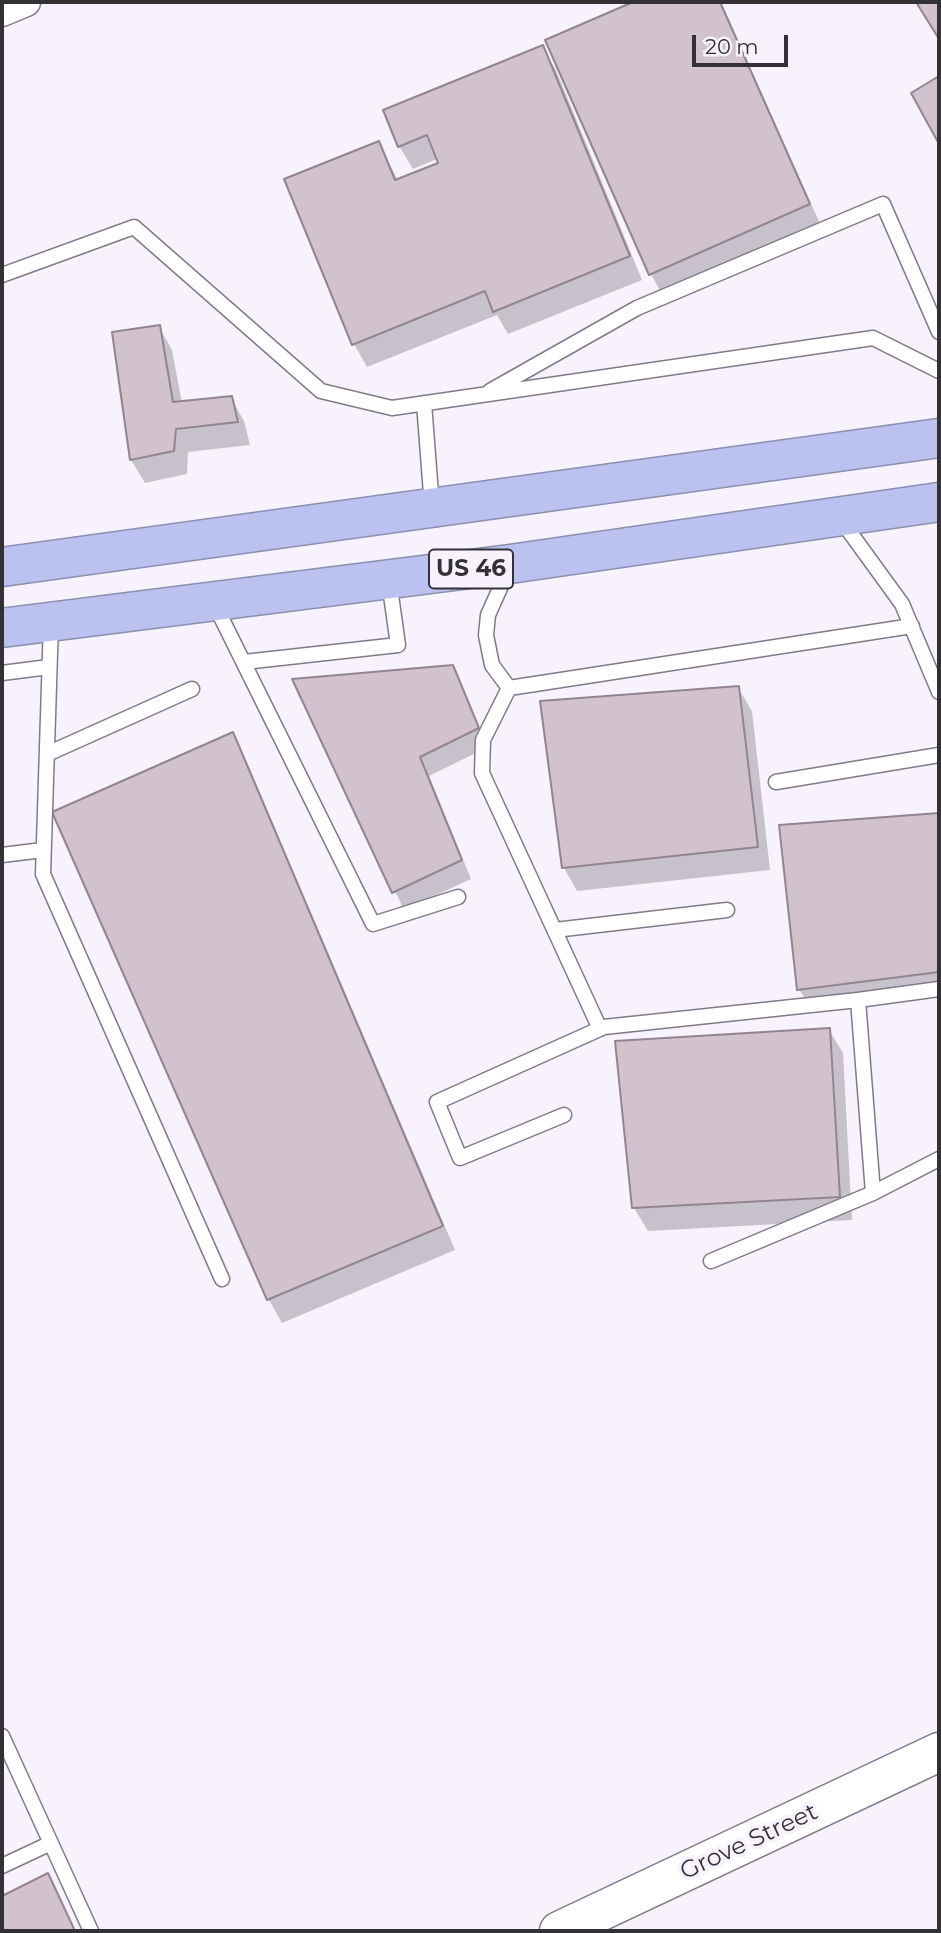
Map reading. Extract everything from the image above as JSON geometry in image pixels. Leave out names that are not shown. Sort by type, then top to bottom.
[{"type":"highway","points":[[2,567],[939,438]]},
{"type":"highway","name":"US 46","points":[[2,628],[510,564],[939,502]]},
{"type":"street","points":[[2,12],[26,2]]},
{"type":"street","name":"Grove Street","points":[[559,1931],[939,1752]]},
{"type":"lane","points":[[483,395],[637,308],[883,204],[939,332]]},
{"type":"lane","points":[[2,275],[134,227],[321,391],[392,408],[873,338],[939,371]]},
{"type":"lane","points":[[424,403],[432,508]]},
{"type":"lane","points":[[838,516],[902,604],[939,692]]},
{"type":"lane","points":[[509,688],[492,665],[486,635],[488,615],[510,564]]},
{"type":"lane","points":[[244,662],[398,645],[389,580]]},
{"type":"lane","points":[[214,601],[373,924],[458,897]]},
{"type":"lane","points":[[51,622],[43,874],[222,1279]]},
{"type":"lane","points":[[509,688],[912,626]]},
{"type":"lane","points":[[2,673],[49,667]]},
{"type":"lane","points":[[509,688],[483,740],[482,773],[600,1029]]},
{"type":"lane","points":[[47,754],[192,690]]},
{"type":"lane","points":[[776,782],[939,755]]},
{"type":"lane","points":[[2,855],[43,850]]},
{"type":"lane","points":[[555,930],[727,910]]},
{"type":"lane","points":[[564,1115],[460,1158],[437,1102],[600,1029],[939,989]]},
{"type":"lane","points":[[858,1000],[873,1193]]},
{"type":"lane","points":[[711,1261],[873,1193],[939,1160]]},
{"type":"lane","points":[[2,1736],[91,1931]]},
{"type":"lane","points":[[2,1866],[51,1843]]},
{"type":"building","points":[[633,2],[720,2],[810,204],[649,275],[545,40]]},
{"type":"building","points":[[916,2],[939,2],[939,39]]},
{"type":"building","points":[[543,45],[630,256],[493,312],[485,291],[352,345],[284,179],[379,141],[395,180],[438,163],[427,135],[398,147],[383,110]]},
{"type":"building","points":[[939,76],[939,144],[911,93]]},
{"type":"building","points":[[160,325],[173,402],[232,396],[238,422],[176,429],[174,451],[130,460],[112,332]]},
{"type":"building","points":[[453,665],[479,728],[420,757],[462,860],[392,893],[292,679]]},
{"type":"building","points":[[739,686],[758,847],[562,868],[540,701]]},
{"type":"building","points":[[233,732],[443,1226],[267,1300],[52,812]]},
{"type":"building","points":[[939,813],[939,972],[797,990],[779,825]]},
{"type":"building","points":[[830,1028],[840,1197],[632,1208],[615,1041]]},
{"type":"building","points":[[48,1873],[75,1931],[2,1931],[2,1896]]}]
